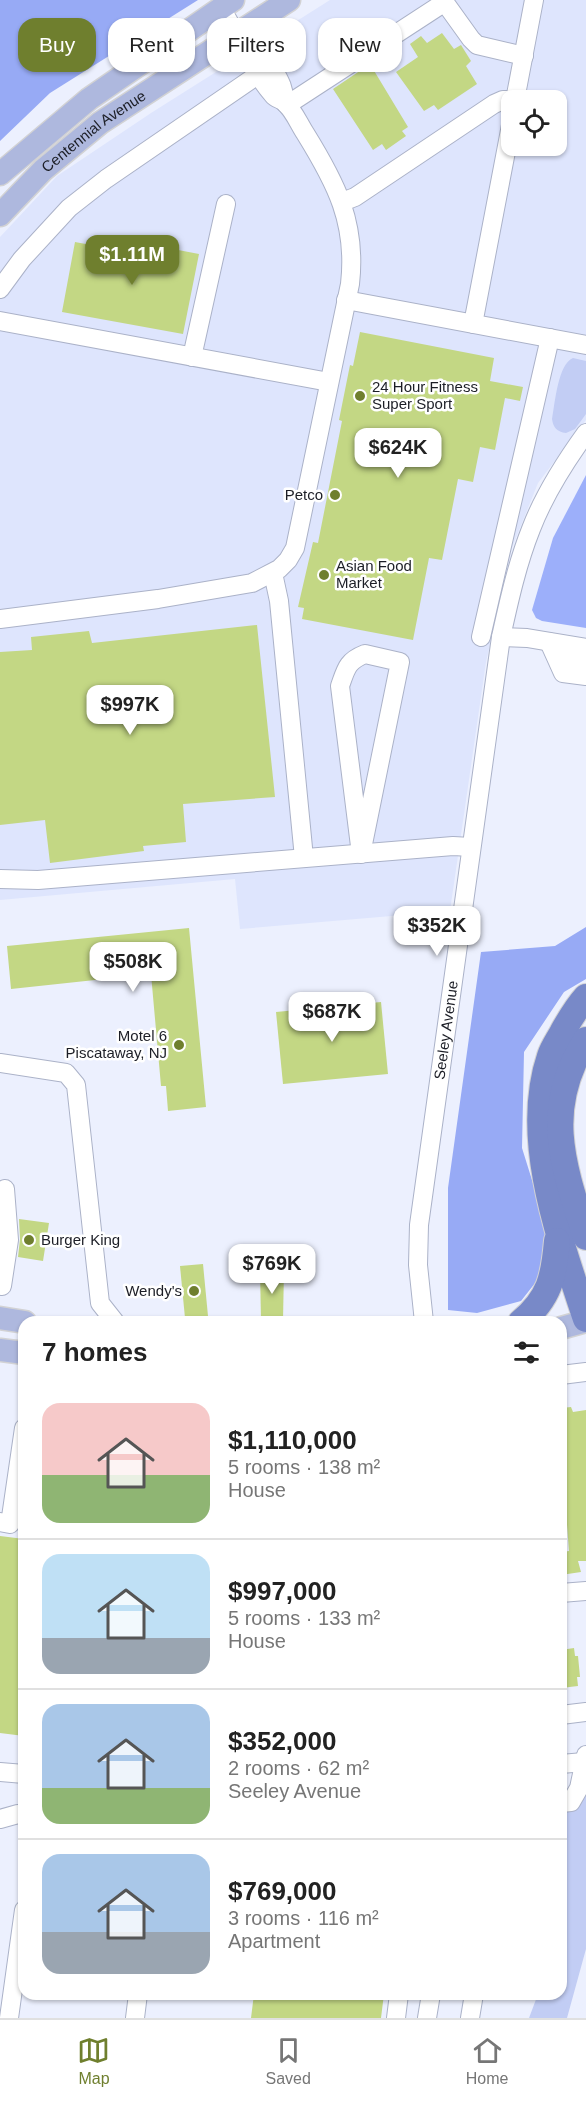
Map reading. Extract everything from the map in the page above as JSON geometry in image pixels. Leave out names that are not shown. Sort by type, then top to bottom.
[{"type":"highway","points":[[586,998],[576,1007],[551,1055],[541,1101],[541,1150],[558,1228],[586,1320]]},
{"type":"highway","points":[[586,1040],[575,1057],[566,1081],[560,1115],[563,1160],[586,1237]]},
{"type":"highway","points":[[573,1194],[586,1216]]},
{"type":"highway","points":[[527,1316],[545,1297],[554,1271],[558,1228]]},
{"type":"main road","name":"Centennial Avenue","points":[[0,174],[89,99],[227,4]]},
{"type":"main road","name":"Centennial Avenue","points":[[262,18],[280,6]]},
{"type":"main road","name":"Centennial Avenue","points":[[0,215],[44,170],[100,123],[207,53]]},
{"type":"main road","points":[[0,1318],[18,1321]]},
{"type":"main road","points":[[567,1326],[586,1320]]},
{"type":"main road","points":[[0,1350],[18,1352]]},
{"type":"street","points":[[517,90],[534,0]]},
{"type":"street","points":[[285,103],[444,1],[477,45],[524,56]]},
{"type":"street","points":[[280,6],[264,42],[267,58],[285,91],[285,103]]},
{"type":"street","points":[[0,288],[22,259],[69,208],[106,179],[259,74],[274,97],[285,103],[323,162],[342,202],[351,234],[353,261],[346,300],[295,548],[288,560],[273,573],[252,583],[158,599],[0,619]]},
{"type":"street","points":[[342,202],[355,197],[501,101]]},
{"type":"street","points":[[473,324],[505,156]]},
{"type":"street","points":[[192,357],[226,204]]},
{"type":"street","points":[[346,300],[586,345]]},
{"type":"street","points":[[0,321],[329,382]]},
{"type":"street","points":[[481,638],[550,338]]},
{"type":"street","name":"Seeley Avenue","points":[[423,1316],[418,1265],[419,1225],[501,637],[509,598],[530,530],[547,495],[586,433]]},
{"type":"street","points":[[273,573],[279,601],[304,858]]},
{"type":"street","points":[[501,637],[527,638],[586,648]]},
{"type":"street","points":[[549,642],[568,638],[586,641]]},
{"type":"street","points":[[549,642],[569,653],[586,655]]},
{"type":"street","points":[[549,642],[568,659],[586,662]]},
{"type":"street","points":[[549,642],[567,666],[586,669]]},
{"type":"street","points":[[549,642],[563,673],[586,676]]},
{"type":"street","points":[[365,654],[400,662],[361,854],[340,686],[353,658],[365,654]]},
{"type":"street","points":[[0,879],[38,880],[453,846],[471,847]]},
{"type":"street","points":[[0,1064],[66,1073],[76,1085],[100,1303],[110,1316]]},
{"type":"street","points":[[2,1286],[9,1240],[4,1190]]},
{"type":"street","points":[[567,1374],[586,1372]]},
{"type":"street","points":[[11,1524],[18,1472]]},
{"type":"street","points":[[567,1593],[586,1591]]},
{"type":"street","points":[[567,1714],[586,1712]]},
{"type":"street","points":[[567,1763],[585,1759],[579,1788],[572,1803],[567,1803]]},
{"type":"street","points":[[0,1772],[18,1774]]},
{"type":"street","points":[[0,1819],[18,1814]]},
{"type":"street","points":[[0,2017],[8,2018],[18,1950]]},
{"type":"street","points":[[135,2018],[137,2000]]},
{"type":"street","points":[[396,2018],[398,2000]]},
{"type":"street","points":[[428,2018],[430,2000]]},
{"type":"street","points":[[470,2018],[473,2000]]},
{"type":"shaded area","points":[[0,0],[198,0],[169,18],[108,18],[108,57],[96,64],[96,18],[18,18],[18,72],[83,72],[50,93],[0,141]]},
{"type":"shaded area","points":[[330,0],[586,0],[586,420],[538,483],[512,548],[486,662],[450,911],[240,929],[235,879],[0,900],[0,237],[57,176],[216,72],[306,72],[306,18],[301,18]]},
{"type":"shaded area","points":[[573,358],[586,361],[586,414],[575,429],[566,433],[556,429],[552,419],[561,376],[568,362]]},
{"type":"shaded area","points":[[586,475],[586,628],[542,621],[536,618],[532,610],[553,538]]},
{"type":"shaded area","points":[[586,927],[586,979],[564,992],[524,1052],[522,1148],[546,1225],[543,1273],[521,1301],[477,1313],[448,1310],[448,1188],[481,952],[555,946]]},
{"type":"shaded area","points":[[586,1794],[586,1949],[567,2018],[529,2018],[536,2000],[567,2000],[567,1796]]},
{"type":"building","points":[[442,33],[454,49],[461,45],[471,61],[466,66],[477,84],[438,110],[434,105],[424,111],[396,72],[402,72],[402,68],[418,57],[410,44],[421,36],[427,43]]},
{"type":"building","points":[[358,72],[375,72],[408,127],[402,131],[406,136],[386,150],[382,144],[373,150],[333,89]]},
{"type":"building","points":[[75,242],[144,255],[147,244],[199,254],[183,334],[62,312]]},
{"type":"building","points":[[360,332],[494,358],[490,381],[523,387],[520,401],[505,398],[495,450],[480,447],[473,482],[458,479],[442,560],[429,558],[413,640],[302,619],[304,608],[298,607],[313,542],[318,543],[342,421],[339,420],[350,365],[353,366]]},
{"type":"building","points":[[257,625],[275,797],[183,804],[186,842],[143,846],[144,851],[50,863],[45,820],[0,825],[0,652],[32,650],[31,637],[89,631],[92,643]]},
{"type":"building","name":"Motel 6 Piscataway, NJ","points":[[189,928],[206,1107],[168,1111],[166,1086],[161,1086],[151,974],[11,989],[7,946]]},
{"type":"building","points":[[381,1002],[388,1074],[283,1084],[276,1012]]},
{"type":"building","name":"Burger King","points":[[19,1219],[49,1223],[43,1261],[18,1257]]},
{"type":"building","name":"Wendy's","points":[[203,1264],[208,1316],[185,1316],[180,1266]]},
{"type":"building","points":[[284,1270],[283,1316],[261,1316],[260,1271]]},
{"type":"building","points":[[567,1407],[571,1407],[573,1412],[586,1410],[586,1561],[578,1561],[581,1572],[567,1574],[567,1551],[569,1551]]},
{"type":"building","points":[[0,1536],[18,1538],[18,1735],[0,1733]]},
{"type":"building","points":[[574,1648],[575,1656],[578,1656],[580,1677],[577,1677],[578,1686],[567,1687],[567,1649]]},
{"type":"building","points":[[253,2000],[383,2000],[381,2018],[251,2018]]},
{"type":"place","name":"24 Hour Fitness Super Sport","points":[[360,396]]},
{"type":"place","name":"Petco","points":[[335,495]]},
{"type":"place","name":"Asian Food Market","points":[[324,575]]},
{"type":"place","name":"Motel 6 Piscataway, NJ","points":[[179,1045]]},
{"type":"place","name":"Burger King","points":[[29,1240]]},
{"type":"place","name":"Wendy's","points":[[194,1291]]}]
